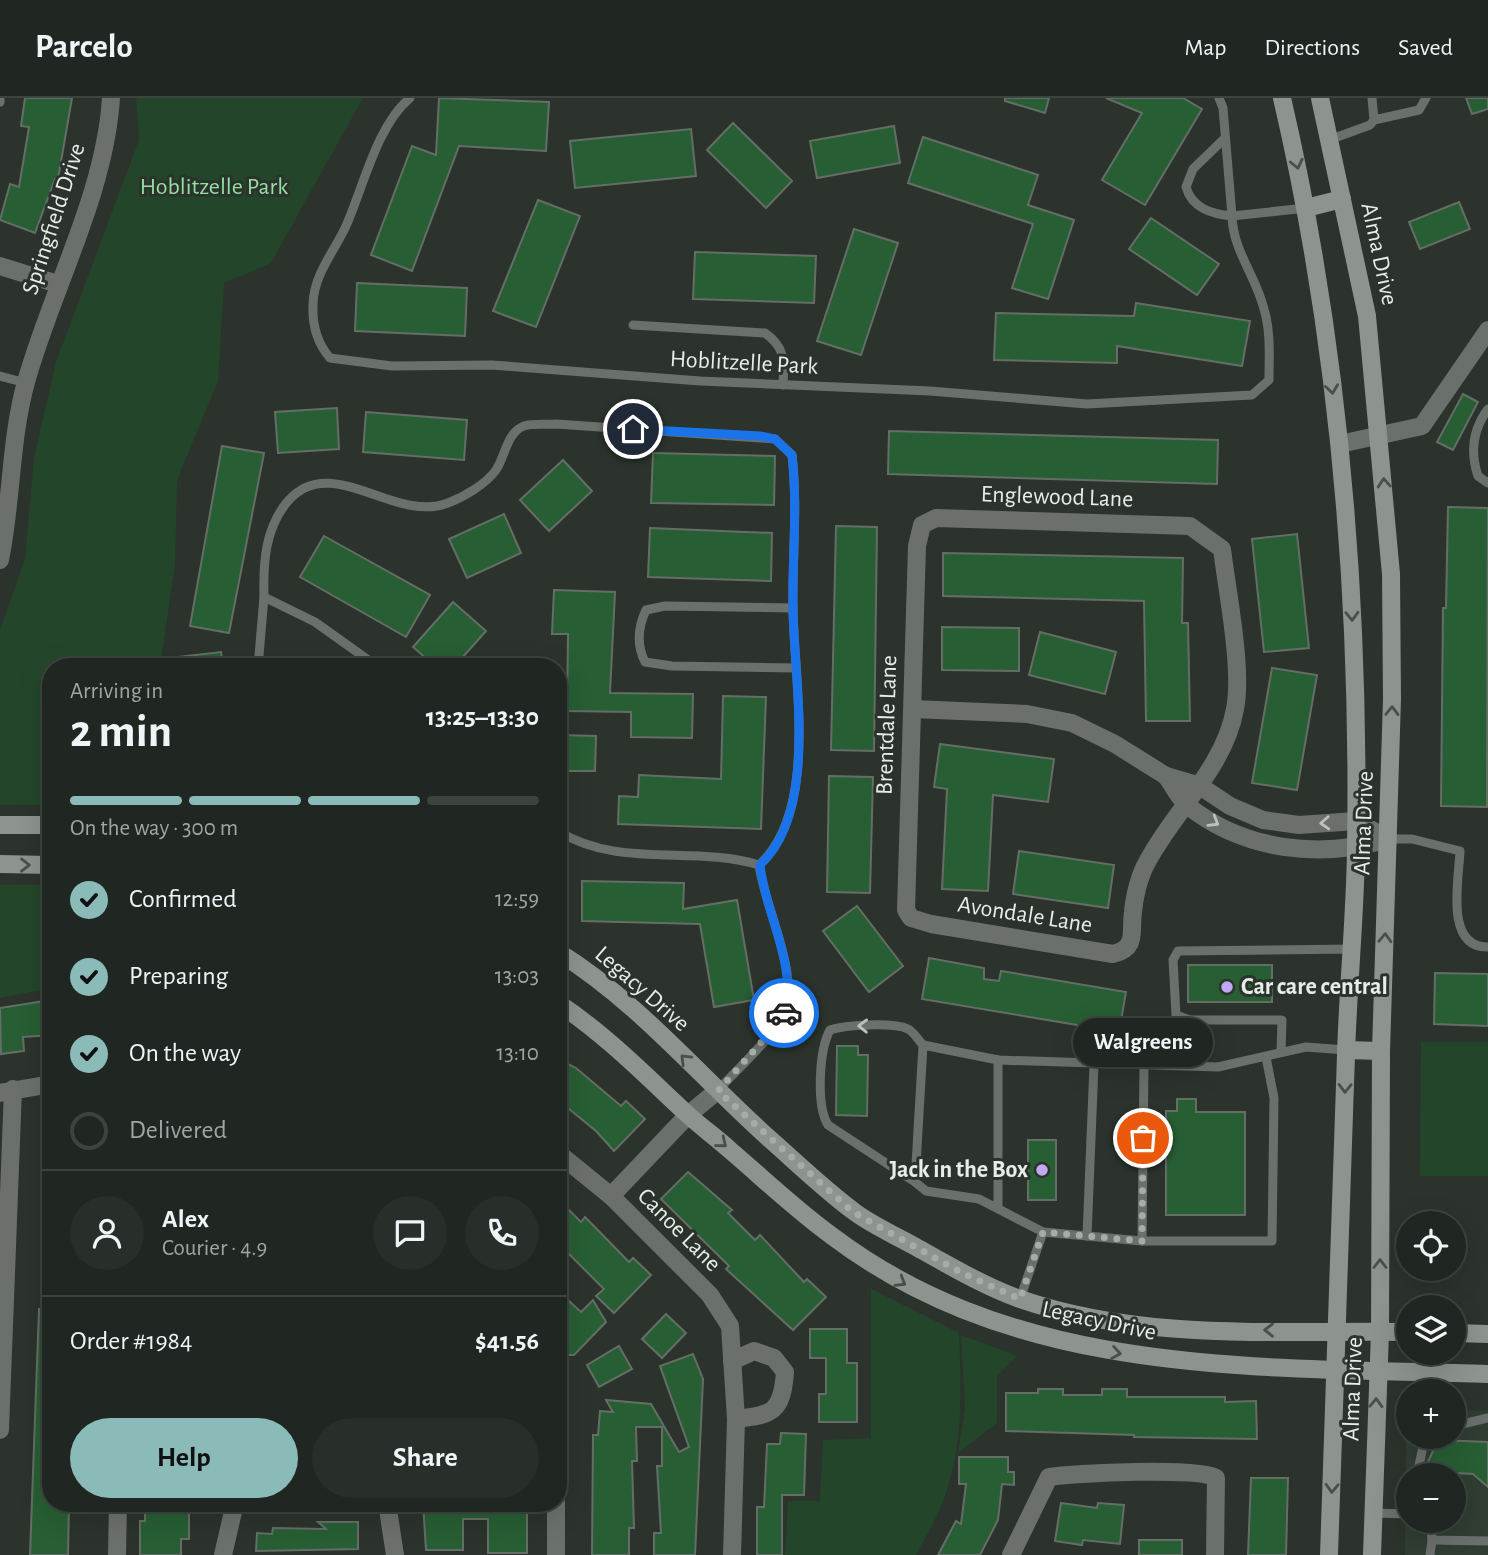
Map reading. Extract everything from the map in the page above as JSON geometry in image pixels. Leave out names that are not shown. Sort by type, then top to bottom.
[{"type":"main road","name":"Alma Drive","points":[[1282,98],[1306,208],[1340,444],[1352,609],[1356,849],[1346,1050],[1329,1555]]},
{"type":"main road","name":"Alma Drive","points":[[1320,98],[1367,316],[1381,437],[1391,574],[1388,839],[1381,1051],[1380,1332],[1372,1555]]},
{"type":"main road","points":[[1306,208],[1342,199]]},
{"type":"main road","points":[[0,825],[42,825]]},
{"type":"main road","points":[[0,864],[42,865]]},
{"type":"main road","name":"Legacy Drive","points":[[567,957],[586,969],[644,1018],[718,1091],[853,1212],[962,1273],[1020,1299],[1075,1314],[1138,1325],[1188,1330],[1396,1332]]},
{"type":"main road","name":"Legacy Drive","points":[[567,1009],[592,1025],[688,1115],[833,1237],[905,1286],[1007,1326],[1087,1347],[1142,1357],[1335,1370],[1488,1374]]},
{"type":"main road","points":[[1346,1050],[1381,1051]]},
{"type":"main road","points":[[1007,1326],[1020,1299]]},
{"type":"main road","points":[[1466,1333],[1488,1334]]},
{"type":"street","name":"Springfield Drive","points":[[0,560],[5,481],[26,383],[104,155],[111,98]]},
{"type":"street","points":[[0,266],[58,284]]},
{"type":"street","points":[[1340,444],[1422,426],[1488,330]]},
{"type":"street","name":"Englewood Lane","points":[[919,533],[922,525],[936,518],[1190,526],[1222,549],[1236,683],[1236,707],[1227,738],[1200,786]]},
{"type":"street","name":"Brentdale Lane","points":[[911,919],[906,910],[919,533]]},
{"type":"street","points":[[913,709],[1027,714],[1073,723],[1115,744],[1166,776],[1200,786],[1230,806],[1263,820],[1298,825],[1356,821],[1388,839]]},
{"type":"street","points":[[1166,776],[1186,805],[1223,828],[1258,843],[1307,850],[1356,849],[1388,839]]},
{"type":"street","points":[[1186,805],[1200,786]]},
{"type":"street","name":"Avondale Lane","points":[[911,919],[1113,954],[1129,947],[1133,936],[1132,913],[1143,870],[1161,835],[1186,805]]},
{"type":"street","points":[[0,1430],[6,1091],[42,1085]]},
{"type":"street","points":[[611,1196],[688,1115],[718,1091]]},
{"type":"street","name":"Canoe Lane","points":[[567,1160],[611,1196],[710,1295],[730,1326],[736,1419],[732,1555]]},
{"type":"street","points":[[733,1362],[754,1351],[774,1358],[785,1373],[783,1397],[772,1412],[762,1417],[736,1419]]},
{"type":"street","points":[[1012,1555],[1049,1477],[1135,1472],[1213,1474],[1217,1483],[1215,1555]]},
{"type":"street","points":[[117,1555],[118,1512]]},
{"type":"street","points":[[223,1555],[233,1512]]},
{"type":"street","points":[[388,1512],[395,1555]]},
{"type":"street","points":[[556,1512],[556,1555]]},
{"type":"lane","name":"Hoblitzelle Park","points":[[410,98],[389,126],[369,165],[345,228],[318,280],[313,304],[315,329],[318,344],[330,358],[391,366],[492,365],[783,385],[930,391],[1087,404],[1252,395],[1269,380],[1269,334],[1264,307],[1235,243],[1219,98]]},
{"type":"lane","points":[[1372,98],[1374,120]]},
{"type":"lane","points":[[1329,140],[1370,125],[1374,120],[1419,110],[1426,98]]},
{"type":"lane","points":[[1224,139],[1193,169],[1186,187],[1195,204],[1206,211],[1232,216],[1306,208]]},
{"type":"lane","points":[[633,325],[765,334],[777,342],[784,352],[783,385]]},
{"type":"lane","points":[[0,376],[26,383]]},
{"type":"lane","points":[[1488,409],[1478,422],[1473,461],[1478,476],[1488,483]]},
{"type":"lane","points":[[259,658],[271,529],[296,492],[314,483],[334,482],[423,510],[447,504],[469,493],[495,471],[513,434],[524,426],[556,424],[775,439],[792,455],[795,479],[793,608],[799,696],[796,780],[782,838],[760,865],[763,892],[783,958],[789,996],[782,1019],[718,1091]]},
{"type":"lane","points":[[264,597],[315,622],[365,658]]},
{"type":"lane","points":[[793,608],[665,606],[646,610],[639,624],[639,649],[645,662],[672,666],[795,668]]},
{"type":"lane","points":[[567,835],[589,846],[611,851],[735,858],[760,865]]},
{"type":"lane","points":[[1388,839],[1412,839],[1460,850],[1457,919],[1464,937],[1481,947],[1488,947]]},
{"type":"lane","points":[[1281,1052],[1282,1020],[1190,1020],[1175,1015],[1173,960],[1178,951],[1352,949]]},
{"type":"lane","points":[[1266,1056],[1274,1098],[1272,1241],[1142,1241],[1043,1232],[979,1199],[926,1191],[828,1125],[821,1113],[824,1042],[830,1030],[843,1026],[902,1027],[911,1030],[923,1045],[998,1060],[1094,1065],[1218,1067],[1281,1052],[1306,1047],[1346,1050]]},
{"type":"lane","points":[[915,1182],[923,1045]]},
{"type":"lane","points":[[998,1060],[998,1207]]},
{"type":"lane","points":[[1087,1236],[1094,1065]]},
{"type":"lane","points":[[1142,1241],[1144,1065]]},
{"type":"lane","points":[[1020,1299],[1043,1232]]},
{"type":"lane","points":[[1466,1423],[1488,1418]]},
{"type":"lane","points":[[1373,1513],[1396,1514]]},
{"type":"lane","points":[[1430,1555],[1431,1533]]},
{"type":"lane","points":[[1432,1540],[1488,1541]]},
{"type":"shaded area","points":[[1488,1410],[1488,1555],[1405,1555],[1405,1533],[1466,1533],[1466,1463],[1406,1463],[1406,1449],[1466,1449],[1466,1411]]},
{"type":"green space","name":"Hoblitzelle Park","points":[[136,98],[363,98],[271,263],[224,283],[218,381],[177,480],[175,564],[161,658],[42,658],[42,805],[0,805],[0,630],[25,559],[34,458],[56,362],[139,140]]},
{"type":"green space","points":[[0,885],[42,885],[42,990],[0,998]]},
{"type":"green space","points":[[1421,1042],[1488,1042],[1488,1176],[1420,1176]]},
{"type":"green space","points":[[871,1289],[959,1333],[960,1418],[950,1481],[937,1515],[916,1555],[785,1555],[788,1501],[820,1501],[823,1440],[871,1438]]},
{"type":"green space","points":[[961,1335],[1017,1356],[997,1376],[997,1423],[958,1453],[965,1408]]},
{"type":"building","points":[[25,98],[72,98],[58,179],[55,179],[35,233],[0,220],[10,184],[19,187],[29,127],[21,126]]},
{"type":"building","points":[[439,98],[549,102],[546,151],[459,146],[412,271],[371,255],[412,146],[436,155]]},
{"type":"building","points":[[1005,98],[1049,98],[1045,113],[1005,101]]},
{"type":"building","points":[[1106,98],[1183,98],[1202,109],[1145,205],[1102,180],[1142,113]]},
{"type":"building","points":[[1466,98],[1488,98],[1488,109],[1472,114]]},
{"type":"building","points":[[733,123],[792,181],[766,208],[707,150]]},
{"type":"building","points":[[894,126],[900,163],[817,178],[810,141]]},
{"type":"building","points":[[691,129],[696,176],[575,188],[570,141]]},
{"type":"building","points":[[923,137],[1038,175],[1028,205],[1074,220],[1048,299],[1012,288],[1033,224],[908,183]]},
{"type":"building","points":[[538,200],[580,216],[536,327],[493,311]]},
{"type":"building","points":[[1459,202],[1470,229],[1420,249],[1409,222]]},
{"type":"building","points":[[1151,218],[1219,264],[1197,295],[1129,249]]},
{"type":"building","points":[[854,229],[898,243],[861,355],[817,341]]},
{"type":"building","points":[[695,252],[816,256],[814,303],[693,299]]},
{"type":"building","points":[[357,283],[467,288],[465,336],[355,331]]},
{"type":"building","points":[[1136,303],[1250,321],[1242,366],[1117,346],[1117,363],[994,360],[996,313],[1134,316]]},
{"type":"building","points":[[1463,394],[1478,402],[1453,450],[1437,442]]},
{"type":"building","points":[[337,408],[339,449],[278,453],[275,412]]},
{"type":"building","points":[[366,412],[467,420],[464,460],[363,452]]},
{"type":"building","points":[[889,431],[1218,440],[1217,484],[888,474]]},
{"type":"building","points":[[222,446],[264,453],[229,633],[190,626]]},
{"type":"building","points":[[653,453],[775,456],[774,505],[651,503]]},
{"type":"building","points":[[563,460],[592,491],[549,531],[520,500]]},
{"type":"building","points":[[1448,507],[1488,508],[1487,807],[1441,806],[1443,608],[1446,608]]},
{"type":"building","points":[[504,514],[521,553],[467,578],[449,539]]},
{"type":"building","points":[[836,526],[877,527],[874,751],[831,750]]},
{"type":"building","points":[[650,528],[772,533],[771,581],[648,577]]},
{"type":"building","points":[[1297,534],[1309,648],[1264,652],[1252,539]]},
{"type":"building","points":[[324,536],[430,595],[406,637],[300,577]]},
{"type":"building","points":[[943,553],[1183,558],[1182,623],[1188,623],[1190,721],[1146,721],[1144,601],[943,596]]},
{"type":"building","points":[[554,590],[615,592],[610,693],[693,694],[692,738],[631,737],[631,712],[567,711],[568,634],[552,634]]},
{"type":"building","points":[[453,602],[486,631],[462,658],[426,658],[413,647]]},
{"type":"building","points":[[942,627],[1019,628],[1019,671],[942,670]]},
{"type":"building","points":[[1040,632],[1116,652],[1105,694],[1029,675]]},
{"type":"building","points":[[221,652],[222,658],[170,658]]},
{"type":"building","points":[[1272,668],[1317,675],[1297,790],[1252,783]]},
{"type":"building","points":[[723,696],[766,697],[761,829],[618,824],[619,796],[638,797],[639,775],[721,779]]},
{"type":"building","points":[[567,735],[596,736],[595,771],[567,771]]},
{"type":"building","points":[[940,744],[1054,759],[1048,802],[993,795],[988,891],[942,889],[947,789],[934,787]]},
{"type":"building","points":[[829,776],[873,777],[870,893],[827,892]]},
{"type":"building","points":[[1019,851],[1114,865],[1108,908],[1013,894]]},
{"type":"building","points":[[582,881],[684,883],[683,909],[737,900],[754,1000],[714,1007],[700,924],[582,921]]},
{"type":"building","points":[[857,906],[903,966],[869,992],[823,931]]},
{"type":"building","points":[[929,958],[984,968],[984,979],[999,981],[1001,971],[1126,992],[1119,1032],[922,999]]},
{"type":"building","points":[[1188,965],[1272,965],[1272,1002],[1188,1002]]},
{"type":"building","points":[[1435,973],[1488,974],[1488,1026],[1434,1024]]},
{"type":"building","points":[[42,1001],[42,1036],[23,1037],[24,1051],[1,1054],[0,1008]]},
{"type":"building","points":[[837,1046],[858,1046],[858,1055],[868,1055],[867,1116],[836,1115]]},
{"type":"building","points":[[567,1064],[621,1106],[626,1101],[645,1119],[614,1151],[596,1131],[567,1107]]},
{"type":"building","points":[[1177,1099],[1196,1099],[1196,1112],[1245,1112],[1245,1215],[1166,1215],[1166,1111],[1177,1111]]},
{"type":"building","name":"Jack in the Box","points":[[1028,1140],[1056,1140],[1056,1200],[1028,1200]]},
{"type":"building","points":[[688,1172],[732,1210],[728,1213],[755,1240],[760,1235],[804,1282],[807,1279],[826,1297],[793,1330],[726,1269],[729,1266],[661,1199]]},
{"type":"building","points":[[567,1208],[581,1222],[585,1217],[629,1262],[633,1258],[651,1275],[614,1313],[596,1296],[604,1289],[567,1252]]},
{"type":"building","points":[[567,1299],[581,1312],[593,1300],[606,1322],[574,1355],[569,1355]]},
{"type":"building","points":[[39,1309],[42,1309],[42,1512],[69,1512],[68,1555],[30,1555]]},
{"type":"building","points":[[666,1314],[686,1333],[662,1358],[642,1339]]},
{"type":"building","points":[[810,1329],[847,1329],[847,1363],[857,1363],[857,1422],[819,1422],[819,1394],[826,1394],[826,1358],[810,1358]]},
{"type":"building","points":[[619,1346],[632,1369],[599,1387],[587,1365]]},
{"type":"building","points":[[693,1354],[703,1379],[695,1555],[654,1555],[654,1533],[661,1533],[657,1466],[662,1466],[662,1427],[636,1427],[637,1461],[632,1461],[634,1528],[629,1528],[629,1555],[592,1555],[593,1435],[598,1435],[600,1411],[613,1412],[606,1400],[651,1404],[679,1452],[689,1447],[660,1366]]},
{"type":"building","points":[[1038,1389],[1063,1389],[1063,1395],[1102,1395],[1102,1389],[1127,1389],[1127,1397],[1225,1397],[1225,1402],[1256,1401],[1257,1439],[1006,1431],[1006,1393],[1038,1393]]},
{"type":"building","points":[[781,1433],[806,1434],[804,1495],[782,1495],[782,1555],[757,1555],[757,1507],[764,1507],[767,1444],[780,1444]]},
{"type":"building","points":[[1466,1441],[1488,1442],[1488,1487],[1473,1474],[1466,1474],[1466,1463],[1427,1463],[1434,1449],[1466,1449]]},
{"type":"building","points":[[959,1457],[1008,1457],[1008,1472],[1014,1472],[1014,1485],[1002,1484],[998,1520],[980,1555],[938,1555],[956,1521],[961,1524],[966,1484],[959,1484]]},
{"type":"building","points":[[1251,1478],[1288,1478],[1286,1555],[1248,1555]]},
{"type":"building","points":[[1061,1503],[1097,1508],[1098,1503],[1124,1505],[1120,1544],[1083,1540],[1082,1545],[1055,1541]]},
{"type":"building","points":[[145,1512],[189,1512],[189,1539],[181,1539],[181,1555],[140,1555],[140,1521],[145,1521]]},
{"type":"building","points":[[424,1512],[527,1512],[527,1553],[488,1553],[488,1519],[463,1519],[463,1550],[426,1550]]},
{"type":"building","points":[[318,1522],[358,1522],[358,1549],[256,1551],[257,1533],[272,1534],[273,1528],[326,1529]]},
{"type":"building","points":[[1139,1540],[1182,1540],[1182,1555],[1139,1555]]},
{"type":"way so far","points":[[784,1013],[782,1019],[718,1091],[853,1212],[962,1273],[1020,1299],[1043,1232],[1142,1241],[1143,1138]]},
{"type":"place","name":"Car care central","points":[[1227,987]]},
{"type":"place","name":"Walgreens","points":[[1143,1138]]},
{"type":"place","name":"Jack in the Box","points":[[1042,1170]]},
{"type":"route","points":[[633,429],[760,436],[775,439],[792,455],[795,479],[793,608],[799,696],[796,780],[782,838],[760,865],[763,892],[788,979],[789,996],[784,1013]]}]
